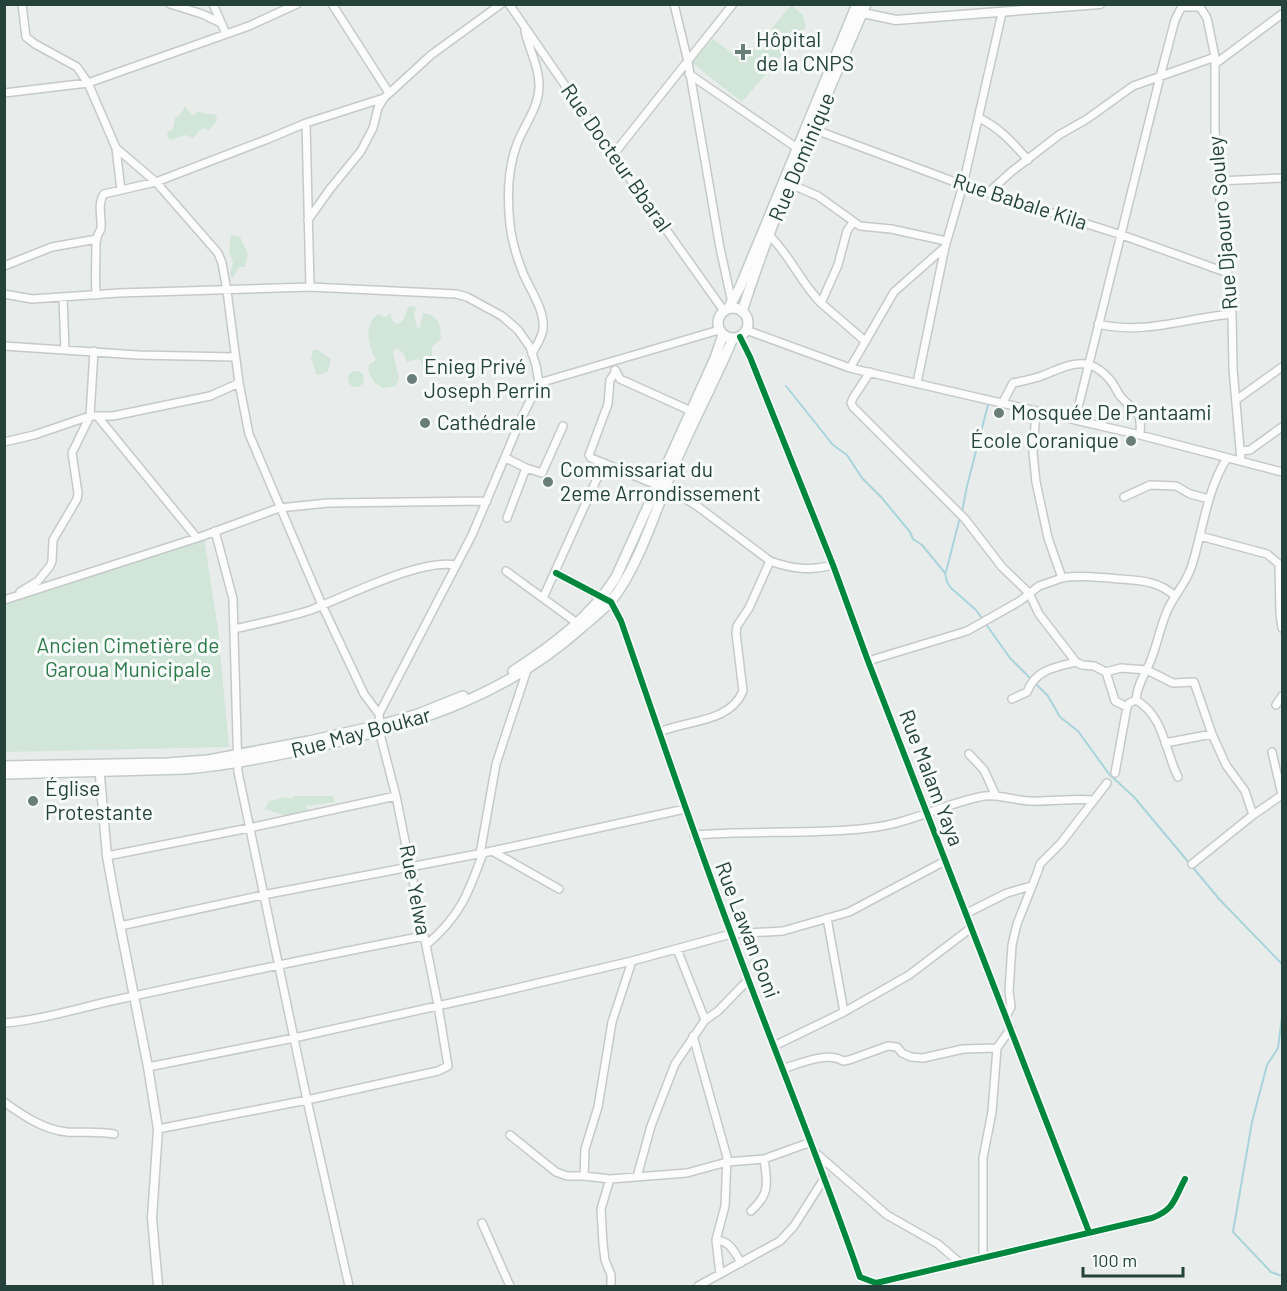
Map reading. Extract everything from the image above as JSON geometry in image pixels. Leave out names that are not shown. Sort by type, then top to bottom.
[{"type":"main road","name":"Rue Dominique","points":[[742,312],[769,235],[860,8]]},
{"type":"main road","name":"Rue Dominique","points":[[728,308],[797,148],[809,132]]},
{"type":"main road","points":[[728,308],[742,312],[747,320],[740,335],[721,332],[718,319],[728,308]]},
{"type":"main road","name":"Rue May Boukar","points":[[4,766],[185,769],[308,749],[437,713],[477,696],[527,670],[573,635],[607,599],[632,565],[721,332]]},
{"type":"main road","name":"Rue May Boukar","points":[[662,486],[740,335]]},
{"type":"main road","name":"Rue May Boukar","points":[[380,729],[448,702],[509,674],[607,599]]},
{"type":"main road","name":"Rue May Boukar","points":[[4,774],[99,768]]},
{"type":"street","points":[[22,4],[26,37],[77,67],[88,83],[116,148],[121,190]]},
{"type":"street","points":[[170,4],[202,14],[221,23]]},
{"type":"street","points":[[213,4],[226,34]]},
{"type":"street","points":[[4,93],[88,83],[226,34],[297,4]]},
{"type":"street","points":[[332,4],[386,95]]},
{"type":"street","points":[[308,220],[361,151],[369,138],[378,108],[386,95],[431,55],[501,4]]},
{"type":"street","name":"Rue Docteur Bbaral","points":[[509,4],[613,155],[728,308]]},
{"type":"street","points":[[674,4],[688,62],[728,308]]},
{"type":"street","points":[[613,155],[733,4]]},
{"type":"street","points":[[860,8],[896,20],[1100,4]]},
{"type":"street","points":[[1075,420],[1160,77],[1175,20],[1183,5]]},
{"type":"street","name":"Rue Djaouro Souley","points":[[1183,5],[1200,7],[1207,18],[1215,61],[1218,181],[1232,314],[1240,451],[1231,459]]},
{"type":"street","points":[[917,383],[946,244],[963,185],[1002,13]]},
{"type":"street","points":[[989,192],[1059,135],[1087,119],[1133,86],[1215,61],[1282,14]]},
{"type":"street","points":[[525,26],[537,68],[539,89],[533,111],[517,144],[507,189],[511,228],[517,255],[543,322],[542,335],[532,354]]},
{"type":"street","points":[[689,74],[797,148]]},
{"type":"street","points":[[96,294],[97,238],[101,228],[100,199],[104,194],[156,182],[306,123],[386,95]]},
{"type":"street","points":[[979,118],[992,124],[1008,137],[1028,160]]},
{"type":"street","points":[[306,123],[310,287]]},
{"type":"street","name":"Rue Babale Kila","points":[[809,132],[963,185],[1122,235],[1228,273]]},
{"type":"street","points":[[4,294],[32,299],[96,294],[227,291],[310,287],[461,295],[507,320],[526,341],[532,354],[539,383],[521,419],[488,501],[379,714],[364,694],[322,605],[249,434],[235,357],[227,291],[218,253],[156,182],[116,148]]},
{"type":"street","points":[[1218,181],[1282,178]]},
{"type":"street","points":[[790,184],[818,196],[860,226],[891,229],[946,244]]},
{"type":"street","points":[[821,303],[853,222]]},
{"type":"street","points":[[769,235],[784,252],[812,295],[866,341]]},
{"type":"street","points":[[4,266],[51,247],[97,238]]},
{"type":"street","points":[[850,368],[894,291],[946,244]]},
{"type":"street","points":[[63,298],[65,350]]},
{"type":"street","points":[[1098,324],[1115,328],[1145,328],[1232,314]]},
{"type":"street","points":[[539,383],[721,332]]},
{"type":"street","points":[[740,335],[850,368],[1140,435],[1282,472]]},
{"type":"street","name":"Rue Malam Yaya","points":[[740,335],[833,565],[1089,1232]]},
{"type":"street","points":[[4,346],[161,356],[235,357]]},
{"type":"street","points":[[7,599],[38,581],[50,567],[53,540],[77,499],[72,453],[94,416],[94,351]]},
{"type":"street","points":[[614,361],[620,379],[691,411]]},
{"type":"street","points":[[1000,402],[1012,383],[1035,378],[1074,363],[1089,364],[1111,381],[1119,395],[1137,411],[1141,428],[1140,435]]},
{"type":"street","points":[[1236,400],[1282,367]]},
{"type":"street","points":[[616,371],[610,380],[608,404],[589,456],[662,486],[697,506],[770,561],[787,567],[807,570],[833,565]]},
{"type":"street","points":[[870,372],[853,398],[851,403],[853,407],[965,519],[1002,567],[1029,593],[1039,614],[1076,662],[1094,666],[1106,672],[1121,668],[1147,670],[1173,683],[1194,682],[1212,734],[1226,765],[1245,791],[1253,815]]},
{"type":"street","points":[[4,442],[94,416],[113,416],[210,396],[239,383]]},
{"type":"street","points":[[1036,411],[1033,453],[1036,482],[1048,538],[1062,578]]},
{"type":"street","points":[[94,416],[197,538]]},
{"type":"street","points":[[506,458],[542,473],[563,426]]},
{"type":"street","points":[[1240,451],[1250,450],[1282,427]]},
{"type":"street","points":[[1115,773],[1127,707],[1136,700],[1138,685],[1147,670],[1165,616],[1185,582],[1219,471],[1231,459]]},
{"type":"street","points":[[543,598],[604,464]]},
{"type":"street","points":[[507,518],[526,468]]},
{"type":"street","points":[[1124,497],[1150,484],[1176,486],[1190,494],[1209,499]]},
{"type":"street","points":[[7,599],[197,538],[279,508],[328,503],[488,501]]},
{"type":"street","points":[[215,531],[231,590],[234,629],[236,759],[263,895],[349,1287]]},
{"type":"street","points":[[1200,536],[1267,555],[1279,564],[1282,628]]},
{"type":"street","points":[[660,732],[723,713],[741,697],[743,691],[735,633],[770,561]]},
{"type":"street","points":[[234,629],[286,617],[392,577],[440,564],[455,565]]},
{"type":"street","points":[[506,571],[577,623]]},
{"type":"street","points":[[555,573],[607,599]]},
{"type":"street","points":[[868,661],[967,631],[1020,601],[1046,582],[1062,578],[1076,576],[1140,579],[1154,582],[1175,596]]},
{"type":"street","name":"Rue Lawan Goni","points":[[607,599],[621,621],[694,835],[816,1152],[860,1277],[876,1283],[960,1263]]},
{"type":"street","points":[[1012,699],[1027,692],[1034,680],[1050,668],[1076,662]]},
{"type":"street","points":[[426,945],[443,931],[472,887],[482,853],[495,764],[527,670]]},
{"type":"street","points":[[1106,672],[1115,701],[1127,707]]},
{"type":"street","points":[[1276,705],[1282,696]]},
{"type":"street","points":[[1136,700],[1153,715],[1178,777]]},
{"type":"street","name":"Rue Yelwa","points":[[307,1100],[438,1071],[448,1066],[438,1005],[396,796],[380,729],[379,714]]},
{"type":"street","points":[[1165,743],[1212,734]]},
{"type":"street","points":[[1192,864],[1216,843],[1282,795],[1272,752]]},
{"type":"street","points":[[969,754],[984,770],[996,796]]},
{"type":"street","points":[[99,768],[107,856],[158,1129],[152,1218],[158,1287]]},
{"type":"street","points":[[1006,1016],[1011,1007],[1009,991],[1012,945],[1031,886],[1041,864],[1062,843],[1107,783]]},
{"type":"street","points":[[107,856],[396,796]]},
{"type":"street","points":[[694,835],[870,828],[927,814],[979,797],[996,796],[1010,800],[1032,801],[1093,800]]},
{"type":"street","points":[[120,926],[263,895],[492,851],[685,809]]},
{"type":"street","points":[[492,851],[559,889]]},
{"type":"street","points":[[148,1067],[294,1038],[632,961],[731,934],[783,932],[849,912],[945,861]]},
{"type":"street","points":[[967,914],[1007,893],[1031,886]]},
{"type":"street","points":[[826,918],[844,1012]]},
{"type":"street","points":[[774,1046],[844,1012],[909,975],[971,928]]},
{"type":"street","points":[[4,1023],[34,1020],[279,964],[424,936]]},
{"type":"street","points":[[676,949],[705,1020]]},
{"type":"street","points":[[584,1176],[585,1149],[598,1107],[612,1022],[632,961]]},
{"type":"street","points":[[637,1177],[651,1126],[675,1064],[705,1020],[718,1011],[748,980]]},
{"type":"street","points":[[983,1258],[981,1169],[992,1112],[997,1048],[1011,1028]]},
{"type":"street","points":[[693,1036],[725,1143],[727,1162],[725,1206],[716,1240],[720,1274]]},
{"type":"street","points":[[783,1069],[824,1058],[837,1057],[843,1061],[849,1060],[888,1046],[897,1047],[902,1053],[923,1058],[963,1048],[997,1048]]},
{"type":"street","points":[[158,1129],[307,1100]]},
{"type":"street","points":[[4,1102],[31,1120],[54,1129],[65,1132],[114,1134]]},
{"type":"street","points":[[510,1135],[556,1172],[567,1176],[610,1179],[687,1173],[727,1162],[764,1159],[812,1142]]},
{"type":"street","points":[[816,1152],[887,1215],[938,1244],[960,1263],[1166,1213],[1185,1179]]},
{"type":"street","points":[[751,1211],[757,1206],[767,1187],[764,1159]]},
{"type":"street","points":[[698,1287],[780,1241],[794,1226],[825,1177]]},
{"type":"street","points":[[610,1179],[602,1209],[604,1256],[611,1275],[611,1287]]},
{"type":"street","points":[[482,1223],[510,1287]]},
{"type":"street","points":[[716,1240],[729,1245],[741,1263]]},
{"type":"green space","points":[[791,5],[803,15],[806,27],[742,102],[692,63],[713,39],[744,62]]},
{"type":"green space","points":[[185,106],[192,116],[199,111],[217,116],[216,122],[209,130],[202,128],[193,138],[185,135],[170,140],[167,137],[168,131],[173,130],[175,117],[179,116]]},
{"type":"green space","points":[[231,235],[240,237],[248,254],[245,267],[239,267],[232,279],[230,274],[233,263],[229,251]]},
{"type":"green space","points":[[409,306],[416,307],[414,314],[417,328],[420,327],[423,313],[436,318],[440,325],[441,339],[432,347],[432,359],[422,367],[418,359],[407,362],[403,353],[397,348],[393,352],[399,379],[395,386],[382,388],[374,382],[368,371],[369,365],[376,360],[368,336],[370,324],[378,314],[386,317],[390,313],[393,322],[398,324],[403,320]]},
{"type":"green space","points":[[316,349],[331,359],[328,371],[317,375],[311,359],[313,350]]},
{"type":"green space","points":[[353,371],[359,371],[364,379],[362,385],[353,387],[348,382],[348,376]]},
{"type":"green space","name":"Ancien Cimetière de Garoua Municipale","points":[[204,538],[218,629],[229,747],[5,752],[4,604]]},
{"type":"green space","points":[[295,796],[333,796],[335,802],[305,806],[308,810],[289,817],[265,809],[269,801],[286,797],[291,799]]},
{"type":"waterway","points":[[786,386],[833,445],[847,455],[862,478],[882,498],[910,532],[913,539],[922,545],[945,573],[951,588],[976,610],[1010,658],[1048,696],[1060,717],[1078,731],[1109,774],[1134,797],[1220,900],[1282,964]]},
{"type":"waterway","points":[[962,512],[989,401]]},
{"type":"waterway","points":[[946,572],[960,517]]},
{"type":"waterway","points":[[1282,1017],[1278,1048],[1267,1065],[1252,1122],[1233,1232],[1271,1272],[1282,1276]]},
{"type":"cycle path","points":[[740,337],[833,565],[1089,1232]]},
{"type":"cycle path","points":[[556,573],[611,602],[621,621],[717,894],[860,1277],[876,1283],[1152,1218],[1170,1207],[1185,1179]]},
{"type":"place","name":"Hôpital de la CNPS","points":[[743,52]]},
{"type":"place","name":"Enieg Privé Joseph Perrin","points":[[412,379]]},
{"type":"place","name":"Mosquée De Pantaami","points":[[999,413]]},
{"type":"place","name":"Cathédrale","points":[[425,423]]},
{"type":"place","name":"École Coranique","points":[[1131,441]]},
{"type":"place","name":"Commissariat du 2eme Arrondissement","points":[[548,482]]},
{"type":"place","name":"Église Protestante","points":[[33,801]]}]
